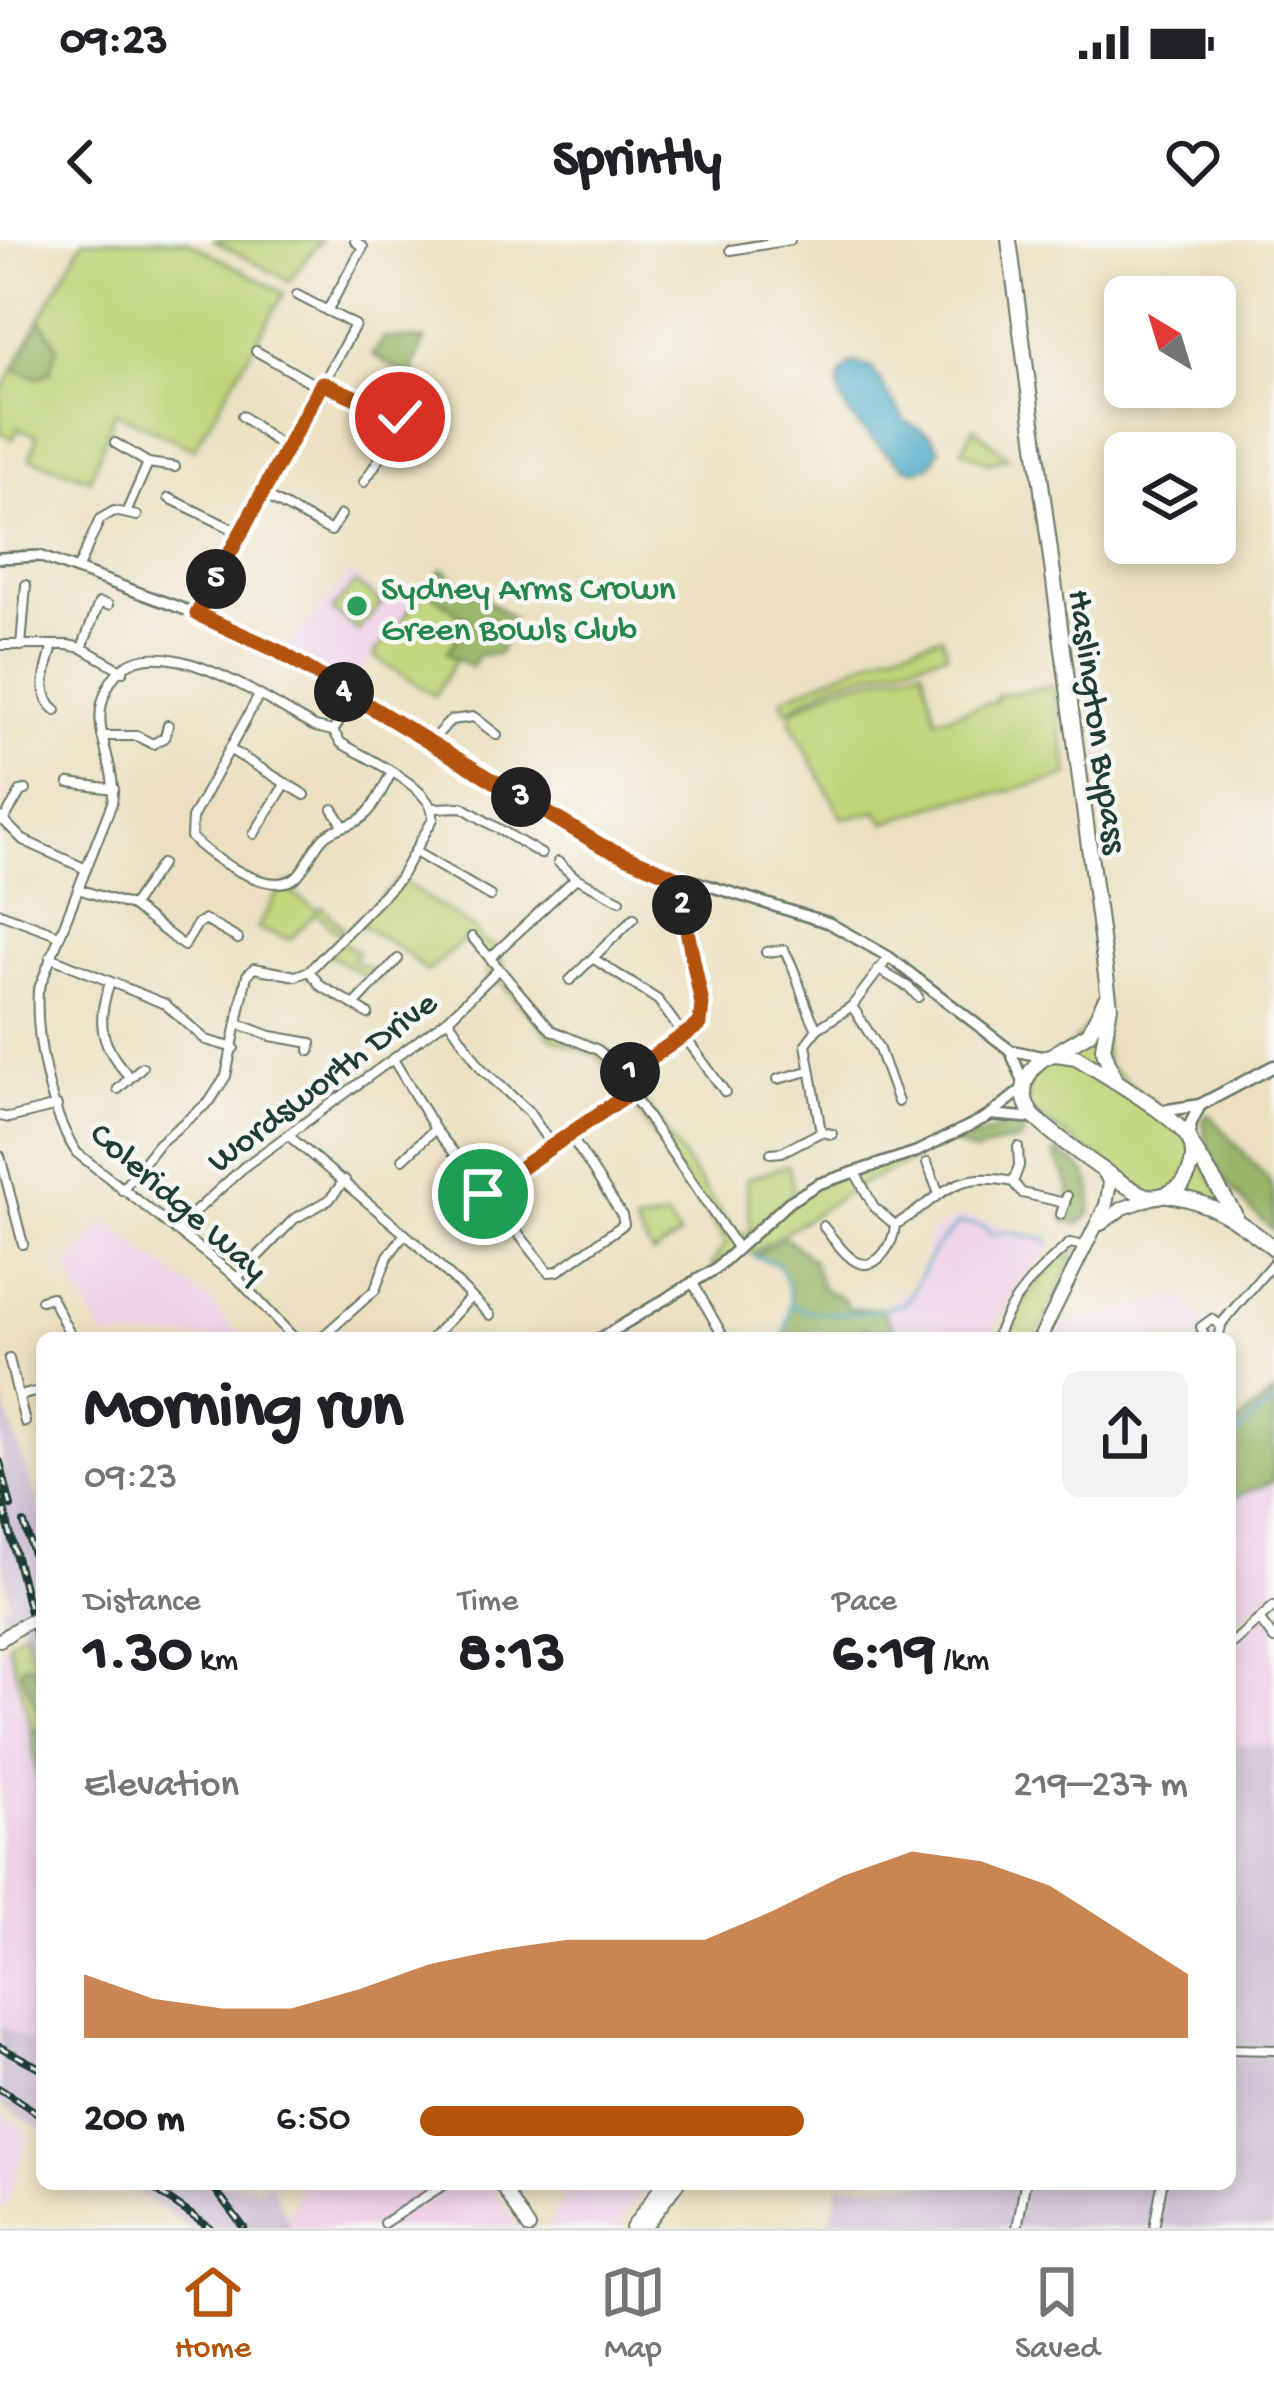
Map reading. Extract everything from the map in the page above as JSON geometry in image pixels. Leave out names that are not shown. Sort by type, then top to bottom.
[{"type":"highway","name":"Haslington Bypass","points":[[1009,240],[1110,1016],[1102,1048],[1114,1082]]},
{"type":"highway","points":[[1107,995],[1089,1033],[1046,1056],[1024,1086],[1025,1100],[1037,1120],[1136,1192],[1200,1202],[1238,1219],[1274,1248]]},
{"type":"highway","points":[[1046,1056],[1076,1057],[1178,1126],[1238,1219]]},
{"type":"highway","points":[[1162,1196],[1177,1189],[1190,1174],[1190,1141]]},
{"type":"main road","points":[[1157,1111],[1200,1105],[1274,1066]]},
{"type":"main road","points":[[1190,1141],[1191,1123],[1200,1105]]},
{"type":"main road","points":[[1043,1332],[1109,1189],[1101,1167]]},
{"type":"main road","points":[[1093,1231],[1123,1208],[1162,1196]]},
{"type":"main road","points":[[0,1640],[36,1618]]},
{"type":"main road","points":[[506,2190],[529,2228]]},
{"type":"main road","points":[[632,2228],[659,2190]]},
{"type":"main road","points":[[644,2228],[672,2190]]},
{"type":"street","points":[[731,250],[790,240]]},
{"type":"street","points":[[327,311],[363,246]]},
{"type":"street","points":[[197,614],[355,325],[297,295]]},
{"type":"street","points":[[256,351],[321,385],[403,413],[399,429],[367,466],[364,482]]},
{"type":"street","points":[[242,416],[285,449]]},
{"type":"street","points":[[116,443],[148,464],[175,467]]},
{"type":"street","points":[[78,568],[100,519],[114,511],[132,514],[148,464]]},
{"type":"street","points":[[262,494],[331,531],[341,515]]},
{"type":"street","points":[[170,498],[241,533]]},
{"type":"street","points":[[0,558],[40,556],[78,568],[278,651],[602,846],[682,880],[772,902],[829,923],[889,957],[1010,1050],[1046,1056]]},
{"type":"street","points":[[21,646],[26,585]]},
{"type":"street","points":[[82,649],[93,610],[99,603],[108,605]]},
{"type":"street","points":[[0,645],[82,649],[123,671]]},
{"type":"street","points":[[53,645],[44,687],[45,698],[56,710]]},
{"type":"street","points":[[69,784],[114,789],[102,736],[101,706],[108,688],[136,662],[167,655],[218,673],[315,727],[333,731],[341,742],[424,793],[434,808],[417,853],[399,880],[309,971],[296,976],[254,968],[247,975],[226,1076],[210,1101],[158,1144],[122,1190]]},
{"type":"street","points":[[258,697],[192,818],[191,838],[201,848],[266,884],[284,884],[298,875],[318,843],[366,813],[392,774]]},
{"type":"street","points":[[333,731],[354,698]]},
{"type":"street","points":[[431,741],[451,720],[474,717],[495,731],[502,723]]},
{"type":"street","points":[[102,736],[137,736],[153,743],[165,737],[168,725]]},
{"type":"street","points":[[229,748],[305,795]]},
{"type":"street","points":[[254,834],[286,783]]},
{"type":"street","name":"Coleridge Way","points":[[114,789],[38,992],[36,1023],[64,1131],[77,1153],[237,1278],[288,1332]]},
{"type":"street","points":[[26,790],[2,819],[23,840],[86,869]]},
{"type":"street","points":[[434,808],[462,807],[541,854]]},
{"type":"street","points":[[333,809],[343,825]]},
{"type":"street","points":[[417,853],[490,896]]},
{"type":"street","points":[[558,862],[576,878],[620,900]]},
{"type":"street","points":[[132,905],[161,864]]},
{"type":"street","points":[[491,957],[576,878]]},
{"type":"street","points":[[622,1078],[700,1024],[703,1014],[680,896],[682,880]]},
{"type":"street","points":[[78,889],[132,905],[184,946],[205,920],[238,940]]},
{"type":"street","points":[[0,913],[58,935]]},
{"type":"street","points":[[570,980],[634,918]]},
{"type":"street","points":[[472,937],[550,1030],[598,1050],[622,1078],[739,1251]]},
{"type":"street","points":[[766,952],[782,949],[788,957],[799,980],[802,1003],[817,1029]]},
{"type":"street","points":[[50,957],[165,1004],[206,1040],[234,1048]]},
{"type":"street","points":[[820,1132],[805,1047],[817,1029],[852,1006],[889,957]]},
{"type":"street","points":[[354,1004],[398,959]]},
{"type":"street","points":[[594,959],[649,991],[686,1034],[725,1092]]},
{"type":"street","points":[[878,969],[917,997]]},
{"type":"street","name":"Wordsworth Drive","points":[[175,1230],[231,1178],[448,1019],[498,970]]},
{"type":"street","points":[[309,971],[322,986],[368,1013]]},
{"type":"street","points":[[110,983],[101,1007],[102,1037],[130,1077]]},
{"type":"street","points":[[852,1006],[878,1047],[898,1102]]},
{"type":"street","points":[[448,1019],[481,1068],[528,1111],[552,1145]]},
{"type":"street","points":[[238,1024],[271,1036],[310,1042],[310,1052]]},
{"type":"street","points":[[611,1332],[739,1251],[789,1202],[818,1184],[916,1152],[989,1115],[1024,1086],[1010,1050]]},
{"type":"street","points":[[393,1059],[435,1129],[549,1273],[621,1230],[622,1215],[570,1135]]},
{"type":"street","points":[[118,1089],[142,1067]]},
{"type":"street","points":[[778,1079],[809,1071]]},
{"type":"street","points":[[483,1194],[631,1092]]},
{"type":"street","points":[[1,1118],[57,1106]]},
{"type":"street","points":[[989,1115],[1024,1115],[1037,1120]]},
{"type":"street","points":[[404,1159],[435,1129]]},
{"type":"street","points":[[771,1153],[820,1132],[832,1134]]},
{"type":"street","points":[[289,1136],[345,1180],[490,1315]]},
{"type":"street","points":[[1012,1182],[1019,1166],[1018,1148]]},
{"type":"street","points":[[0,1156],[23,1244]]},
{"type":"street","points":[[927,1163],[938,1191]]},
{"type":"street","points":[[855,1172],[874,1207],[895,1225]]},
{"type":"street","points":[[823,1226],[850,1260],[868,1264],[876,1262],[891,1243],[895,1225],[938,1191],[984,1178],[1012,1182],[1022,1193],[1066,1199],[1061,1214]]},
{"type":"street","points":[[237,1278],[294,1219],[329,1200],[345,1180]]},
{"type":"street","points":[[328,1332],[374,1290],[388,1256],[405,1234]]},
{"type":"street","points":[[999,1332],[1030,1282],[1070,1243],[1084,1246]]},
{"type":"street","points":[[1219,1332],[1274,1262]]},
{"type":"street","points":[[693,1283],[721,1332]]},
{"type":"street","points":[[46,1295],[68,1332]]},
{"type":"street","points":[[438,1332],[471,1297]]},
{"type":"street","points":[[1202,1332],[1204,1322],[1214,1319],[1221,1324]]},
{"type":"street","points":[[9,1359],[25,1421]]},
{"type":"street","points":[[20,1396],[36,1392]]},
{"type":"street","points":[[1236,1640],[1274,1606]]},
{"type":"street","points":[[1260,1620],[1274,1639]]},
{"type":"street","points":[[1236,2049],[1274,2050]]},
{"type":"street","points":[[384,2223],[436,2190]]},
{"type":"street","points":[[1017,2228],[1024,2190]]},
{"type":"street","points":[[1154,2228],[1161,2190]]},
{"type":"shaded area","points":[[350,573],[378,596],[390,589],[417,602],[348,686],[287,648]]},
{"type":"shaded area","points":[[962,1216],[1054,1245],[1015,1288],[993,1332],[896,1332],[881,1309],[911,1287],[926,1259],[930,1232]]},
{"type":"shaded area","points":[[106,1222],[210,1302],[237,1332],[101,1332],[66,1269]]},
{"type":"shaded area","points":[[1184,1296],[1204,1322],[1203,1332],[1053,1332],[1055,1327]]},
{"type":"shaded area","points":[[0,1390],[36,1498],[36,1763],[8,1642],[25,1628],[21,1618],[9,1624],[2,1608],[10,1603],[0,1550]]},
{"type":"shaded area","points":[[1274,1481],[1274,1587],[1236,1623],[1236,1497]]},
{"type":"shaded area","points":[[1274,1606],[1274,1745],[1236,1745],[1236,1640]]},
{"type":"shaded area","points":[[8,1642],[36,1768],[36,2044],[0,2026],[0,1649]]},
{"type":"shaded area","points":[[1236,1745],[1274,1745],[1274,2228],[830,2228],[837,2190],[1236,2190]]},
{"type":"shaded area","points":[[0,2026],[36,2044],[36,2127],[0,2103]]},
{"type":"shaded area","points":[[0,2112],[26,2131],[28,2140],[6,2207],[0,2210]]},
{"type":"shaded area","points":[[132,2190],[275,2190],[291,2228],[191,2228]]},
{"type":"shaded area","points":[[299,2190],[495,2190],[520,2228],[291,2228],[285,2223]]},
{"type":"shaded area","points":[[567,2190],[644,2190],[616,2228],[545,2228]]},
{"type":"green space","points":[[83,240],[185,240],[284,293],[194,449],[115,412],[90,479],[30,458],[37,436],[19,428],[13,439],[0,432],[0,393],[14,369],[38,378],[58,347],[40,319]]},
{"type":"green space","points":[[213,240],[321,240],[289,281]]},
{"type":"green space","points":[[40,319],[58,347],[50,372],[38,378],[14,369]]},
{"type":"green space","points":[[383,338],[425,340],[413,368],[416,380],[373,355]]},
{"type":"green space","points":[[974,427],[1008,457],[989,463],[962,450]]},
{"type":"green space","points":[[442,569],[513,618],[499,654],[479,655],[471,667],[447,653],[468,621],[426,589]]},
{"type":"green space","name":"Sydney Arms Crown Green Bowls Club","points":[[355,583],[382,603],[358,631],[332,610]]},
{"type":"green space","points":[[426,589],[468,621],[447,653],[456,659],[435,696],[373,656]]},
{"type":"green space","points":[[942,636],[947,653],[836,682],[785,711],[781,699],[887,652]]},
{"type":"green space","points":[[923,667],[936,719],[996,701],[996,696],[1053,686],[1069,776],[988,796],[958,798],[885,823],[877,812],[842,818],[791,722],[792,711],[836,687]]},
{"type":"green space","points":[[399,879],[474,929],[484,943],[496,946],[506,972],[551,1025],[610,1053],[621,1072],[620,1086],[597,1055],[551,1038],[501,983],[489,983],[486,961],[466,938],[427,972],[358,923]]},
{"type":"green space","points":[[298,881],[293,894],[316,909],[323,907],[343,928],[338,933],[316,913],[290,939],[257,929],[280,888]]},
{"type":"green space","points":[[340,941],[358,952],[353,960],[381,976],[375,982],[327,954]]},
{"type":"green space","points":[[1101,1012],[1106,1064],[1179,1126],[1236,1218],[1212,1206],[1153,1198],[1029,1110],[1028,1075],[1068,1048]]},
{"type":"green space","points":[[630,1082],[735,1233],[748,1233],[818,1184],[916,1152],[918,1157],[860,1185],[752,1253],[739,1251],[715,1269],[712,1264],[726,1243],[632,1103]]},
{"type":"green space","points":[[1208,1114],[1269,1180],[1274,1193],[1274,1230],[1237,1195],[1218,1167],[1206,1137],[1203,1120]]},
{"type":"green space","points":[[1008,1126],[1024,1131],[1021,1140],[975,1153],[953,1144]]},
{"type":"green space","points":[[1058,1152],[1083,1171],[1090,1183],[1091,1213],[1079,1224],[1064,1220],[1070,1194],[1054,1155]]},
{"type":"green space","points":[[788,1165],[794,1191],[751,1232],[746,1179]]},
{"type":"green space","points":[[666,1217],[679,1236],[653,1254],[635,1225]]},
{"type":"green space","points":[[785,1237],[813,1261],[822,1288],[842,1297],[849,1309],[881,1309],[896,1332],[872,1332],[864,1327],[859,1332],[785,1332],[790,1309],[787,1284],[778,1265],[754,1256]]},
{"type":"green space","points":[[1072,1247],[1077,1248],[1039,1332],[1006,1332],[1024,1301]]},
{"type":"green space","points":[[1274,1393],[1274,1481],[1236,1497],[1236,1424]]},
{"type":"green space","points":[[25,1629],[36,1665],[36,1671],[34,1667],[21,1672],[36,1704],[33,1735],[8,1642]]},
{"type":"green space","points":[[28,1664],[36,1672],[36,1706],[21,1672],[22,1665]]},
{"type":"water","points":[[853,363],[871,367],[905,421],[930,435],[940,449],[932,464],[916,471],[904,467],[853,419],[839,389],[841,375]]},
{"type":"waterway","points":[[793,1306],[849,1313],[906,1303],[935,1248],[959,1223],[984,1226],[991,1235],[1009,1232],[1047,1239],[1050,1245]]},
{"type":"waterway","points":[[754,1256],[778,1264],[786,1283],[790,1309],[785,1332]]},
{"type":"waterway","points":[[1236,1438],[1274,1403]]},
{"type":"railway","points":[[0,1462],[11,1506]]},
{"type":"railway","points":[[0,1493],[36,1636]]},
{"type":"railway","points":[[24,1523],[36,1564]]},
{"type":"railway","points":[[0,2047],[36,2066]]},
{"type":"railway","points":[[0,2089],[36,2112]]},
{"type":"railway","points":[[156,2190],[210,2228]]},
{"type":"railway","points":[[216,2190],[244,2228]]},
{"type":"place","name":"Sydney Arms Crown Green Bowls Club","points":[[357,606]]},
{"type":"route","points":[[400,417],[322,383],[197,614],[278,651],[602,846],[682,880],[680,896],[702,1004],[700,1024],[622,1078],[631,1092],[483,1194]]}]
